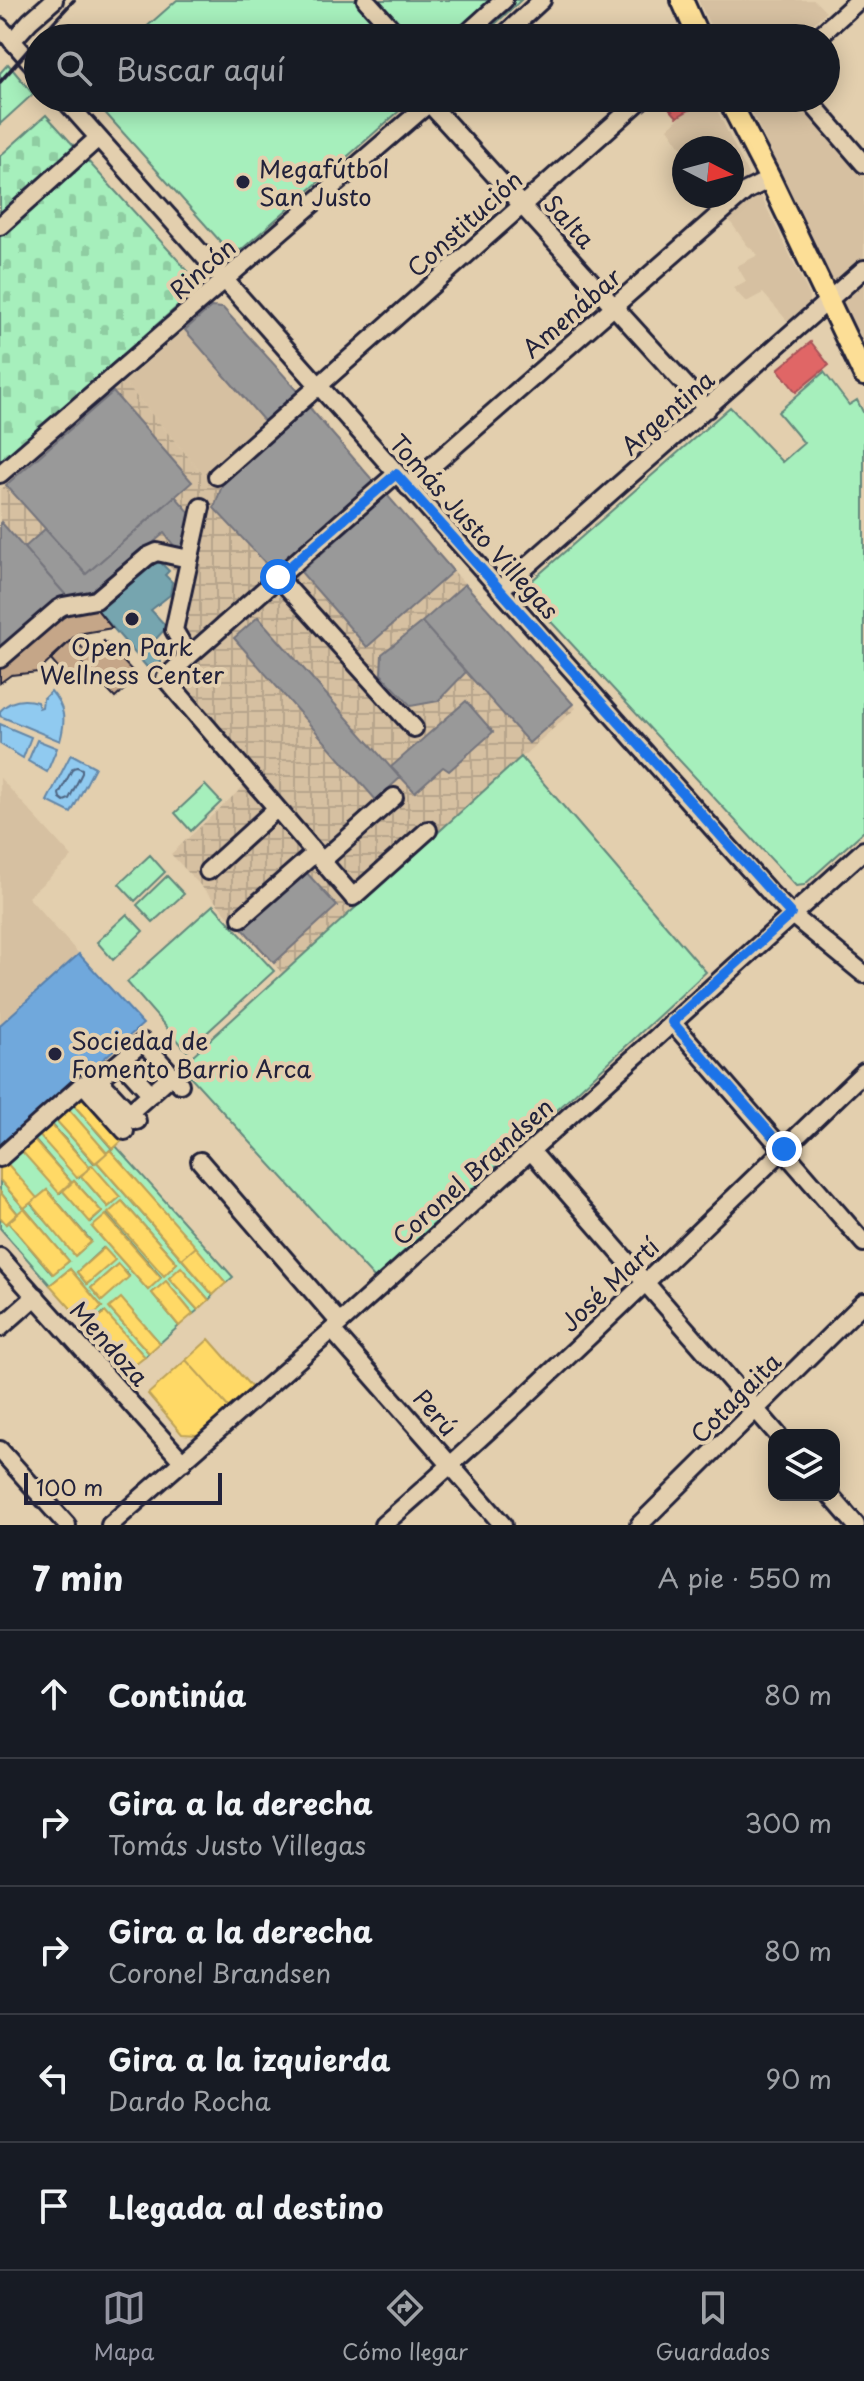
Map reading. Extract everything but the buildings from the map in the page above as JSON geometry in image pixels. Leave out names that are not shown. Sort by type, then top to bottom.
[{"type":"main road","points":[[682,0],[693,24]]},
{"type":"main road","points":[[738,112],[864,375]]},
{"type":"street","points":[[29,24],[54,0]]},
{"type":"street","points":[[366,0],[387,24]]},
{"type":"street","points":[[477,24],[504,0]]},
{"type":"street","points":[[516,24],[542,0]]},
{"type":"street","points":[[832,24],[859,0]]},
{"type":"street","points":[[0,27],[24,54]]},
{"type":"street","points":[[12,41],[24,29]]},
{"type":"street","name":"Tomás Justo Villegas","points":[[75,112],[791,914],[864,974]]},
{"type":"street","name":"Rincón","points":[[0,474],[418,112]]},
{"type":"street","name":"Salta","points":[[442,112],[707,409]]},
{"type":"street","name":"Constitución","points":[[217,476],[627,112]]},
{"type":"street","points":[[819,112],[864,164]]},
{"type":"street","points":[[0,226],[98,138]]},
{"type":"street","name":"Amenábar","points":[[408,487],[739,197],[770,179]]},
{"type":"street","name":"Argentina","points":[[500,590],[864,269]]},
{"type":"street","points":[[396,474],[165,678],[353,897],[428,830]]},
{"type":"street","points":[[189,656],[174,630],[201,507]]},
{"type":"street","points":[[0,659],[58,609],[96,600],[148,556],[157,552],[189,559]]},
{"type":"street","points":[[278,577],[414,728]]},
{"type":"street","points":[[241,918],[394,797]]},
{"type":"street","points":[[208,871],[276,809]]},
{"type":"street","name":"Coronel Brandsen","points":[[110,1525],[336,1326],[864,850]]},
{"type":"street","points":[[672,1022],[864,1243]]},
{"type":"street","points":[[0,1158],[83,1084],[94,1084],[143,1042],[176,1079],[151,1094],[130,1122],[94,1084]]},
{"type":"street","points":[[121,1061],[151,1094]]},
{"type":"street","name":"José Martí","points":[[383,1525],[451,1466],[647,1282],[864,1072]]},
{"type":"street","points":[[531,1151],[773,1429]]},
{"type":"street","name":"Perú","points":[[200,1161],[503,1525]]},
{"type":"street","name":"Mendoza","points":[[0,1257],[183,1462]]},
{"type":"street","points":[[0,1328],[36,1296]]},
{"type":"street","name":"Cotagaita","points":[[639,1525],[864,1302]]},
{"type":"street","points":[[0,1450],[67,1525]]},
{"type":"street","points":[[835,1501],[856,1525]]},
{"type":"shaded area","points":[[698,0],[814,0],[826,12],[813,24],[709,24]]},
{"type":"shaded area","points":[[673,112],[718,112],[730,136],[674,136],[668,128],[679,118]]},
{"type":"shaded area","points":[[752,112],[810,112],[864,172],[864,345]]},
{"type":"shaded area","points":[[744,166],[748,174],[744,186]]},
{"type":"shaded area","points":[[750,195],[761,196],[809,294],[809,310],[791,325],[763,293],[746,302],[733,288],[746,281],[737,266],[758,255],[727,217],[736,208],[744,208],[744,201]]},
{"type":"shaded area","points":[[211,307],[223,308],[298,391],[203,474],[124,382]]},
{"type":"shaded area","points":[[124,382],[203,474],[298,391],[375,483],[576,708],[283,974],[171,854],[245,785],[159,686],[170,635],[176,572],[147,548],[65,595],[0,653],[0,490]]},
{"type":"shaded area","points":[[0,778],[72,857],[28,897],[79,954],[0,1025]]},
{"type":"green space","points":[[177,0],[521,0],[495,24],[150,24]]},
{"type":"green space","points":[[8,64],[24,83],[24,102],[0,124],[0,73]]},
{"type":"green space","name":"Megafútbol San Justo","points":[[105,112],[398,112],[241,250],[227,249]]},
{"type":"green space","points":[[46,115],[197,281],[196,290],[0,463],[0,156]]},
{"type":"green space","points":[[824,372],[849,405],[857,400],[864,414],[864,831],[804,885],[796,886],[529,598],[528,584],[730,407],[782,462],[804,443],[778,412]]},
{"type":"green space","points":[[521,757],[706,972],[375,1279],[181,1066]]},
{"type":"green space","points":[[205,785],[221,802],[191,831],[175,813]]},
{"type":"green space","points":[[150,855],[165,872],[135,901],[119,884]]},
{"type":"green space","points":[[167,876],[184,894],[153,922],[137,905]]},
{"type":"green space","points":[[213,905],[274,971],[187,1051],[127,982]]},
{"type":"green space","points":[[127,914],[143,931],[113,960],[97,942]]},
{"type":"green space","points":[[73,1104],[112,1149],[116,1146],[233,1277],[226,1283],[110,1150],[107,1153],[55,1118],[213,1295],[209,1300],[181,1268],[169,1278],[198,1310],[193,1314],[166,1282],[152,1293],[179,1326],[160,1343],[121,1299],[110,1309],[149,1353],[145,1357],[104,1312],[92,1324],[131,1368],[128,1372],[84,1323],[102,1307],[70,1269],[50,1285],[0,1228],[0,1217],[6,1224],[8,1222],[52,1274],[69,1261],[25,1209],[18,1214],[0,1192],[0,1180],[24,1208],[36,1198],[5,1162],[0,1167],[0,1150]],"holes":[[[50,1122],[120,1197],[108,1207],[81,1176],[77,1178]],[[32,1137],[71,1182],[59,1193]],[[74,1181],[102,1212],[91,1222],[63,1191]],[[47,1190],[91,1241],[76,1255],[31,1204]],[[122,1201],[177,1263],[164,1275]],[[107,1215],[161,1277],[148,1290],[93,1228]],[[103,1248],[114,1260],[87,1284],[77,1272]],[[118,1264],[129,1276],[102,1300],[91,1288]]]},
{"type":"water","points":[[51,691],[63,714],[60,741],[0,716],[4,707],[17,701],[37,702],[39,708],[42,707],[43,699]]},
{"type":"water","points":[[0,724],[31,737],[23,758],[0,744]]},
{"type":"water","points":[[37,740],[57,748],[47,772],[28,761]]},
{"type":"water","points":[[71,754],[95,767],[71,813],[47,801]]},
{"type":"railway","points":[[52,24],[74,0]]},
{"type":"railway","points":[[0,82],[24,55]]},
{"type":"place","name":"Megafútbol San Justo","points":[[243,182]]},
{"type":"place","name":"Open Park Wellness Center","points":[[132,619]]},
{"type":"place","name":"Sociedad de Fomento Barrio Arca","points":[[55,1054]]},
{"type":"route","points":[[278,577],[396,474],[791,914],[672,1022],[784,1149]]}]
